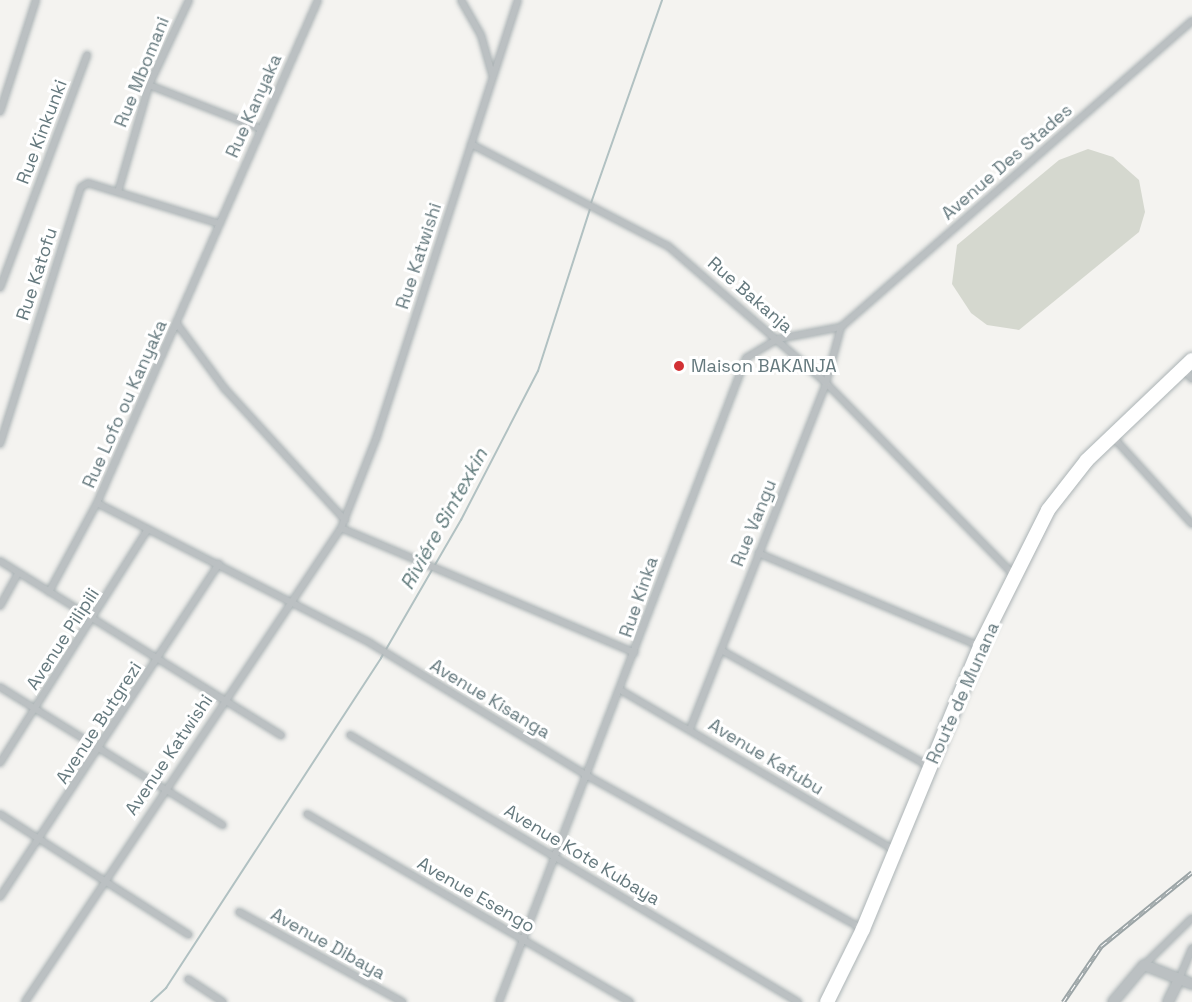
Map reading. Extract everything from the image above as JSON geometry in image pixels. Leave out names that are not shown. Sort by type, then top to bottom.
[{"type":"main road","name":"Route de Munana","points":[[827,1002],[863,929],[980,646],[1017,578],[1048,510],[1111,435],[1189,369]]},
{"type":"street","points":[[0,112],[36,0]]},
{"type":"street","name":"Rue Mbomani","points":[[118,192],[149,85],[189,0]]},
{"type":"street","name":"Rue Kanyaka","points":[[217,223],[318,0]]},
{"type":"street","points":[[461,0],[482,35],[492,74]]},
{"type":"street","name":"Rue Katwishi","points":[[341,528],[518,0]]},
{"type":"street","name":"Avenue Des Stades","points":[[841,327],[1192,21]]},
{"type":"street","name":"Rue Kinkunki","points":[[0,288],[87,55]]},
{"type":"street","points":[[149,85],[261,129]]},
{"type":"street","name":"Rue Bakanja","points":[[471,144],[601,209],[668,246],[826,382],[1017,578]]},
{"type":"street","name":"Rue Katofu","points":[[0,444],[84,184],[118,192]]},
{"type":"street","points":[[118,192],[217,223]]},
{"type":"street","name":"Rue Lofo ou Kanyaka","points":[[49,592],[97,503],[177,324],[217,223]]},
{"type":"street","points":[[177,324],[225,389],[345,520]]},
{"type":"street","name":"Rue Kinka","points":[[500,1002],[586,775],[622,691],[742,365],[778,339],[841,327]]},
{"type":"street","name":"Rue Vangu","points":[[690,729],[826,382],[841,327]]},
{"type":"street","points":[[1111,435],[1192,524]]},
{"type":"street","name":"Avenue Kisanga","points":[[97,503],[291,600],[586,775],[863,929]]},
{"type":"street","points":[[341,528],[635,653]]},
{"type":"street","name":"Avenue Katwishi","points":[[25,1002],[164,789],[341,528]]},
{"type":"street","name":"Avenue Pilipili","points":[[0,763],[95,619],[148,529]]},
{"type":"street","points":[[758,554],[980,646]]},
{"type":"street","points":[[0,561],[281,735]]},
{"type":"street","name":"Avenue Butgrezi","points":[[0,897],[41,840],[219,564]]},
{"type":"street","points":[[0,606],[18,574]]},
{"type":"street","points":[[721,650],[930,767]]},
{"type":"street","points":[[0,687],[223,825]]},
{"type":"street","name":"Avenue Kafubu","points":[[622,691],[895,850]]},
{"type":"street","name":"Avenue Kote Kubaya","points":[[350,735],[555,855],[798,1002]]},
{"type":"street","points":[[0,814],[189,935]]},
{"type":"street","name":"Avenue Esengo","points":[[307,814],[630,1002]]},
{"type":"street","name":"Avenue Dibaya","points":[[239,912],[404,1002]]},
{"type":"street","points":[[1113,1002],[1144,965],[1192,918]]},
{"type":"street","points":[[1168,1002],[1192,948]]},
{"type":"street","points":[[1144,965],[1192,984]]},
{"type":"street","points":[[188,979],[224,1002]]},
{"type":"shaded area","points":[[1088,149],[1113,157],[1139,180],[1145,212],[1139,232],[1019,330],[987,325],[971,313],[952,284],[957,245],[1059,160]]},
{"type":"waterway","name":"Riviére Sintexkin","points":[[591,203],[662,0]]},
{"type":"waterway","name":"Riviére Sintexkin","points":[[151,1002],[166,988],[381,658],[461,520],[538,371],[590,209]]},
{"type":"railway","points":[[1063,1002],[1101,946],[1192,872]]},
{"type":"place","name":"Maison BAKANJA","points":[[679,366]]}]
